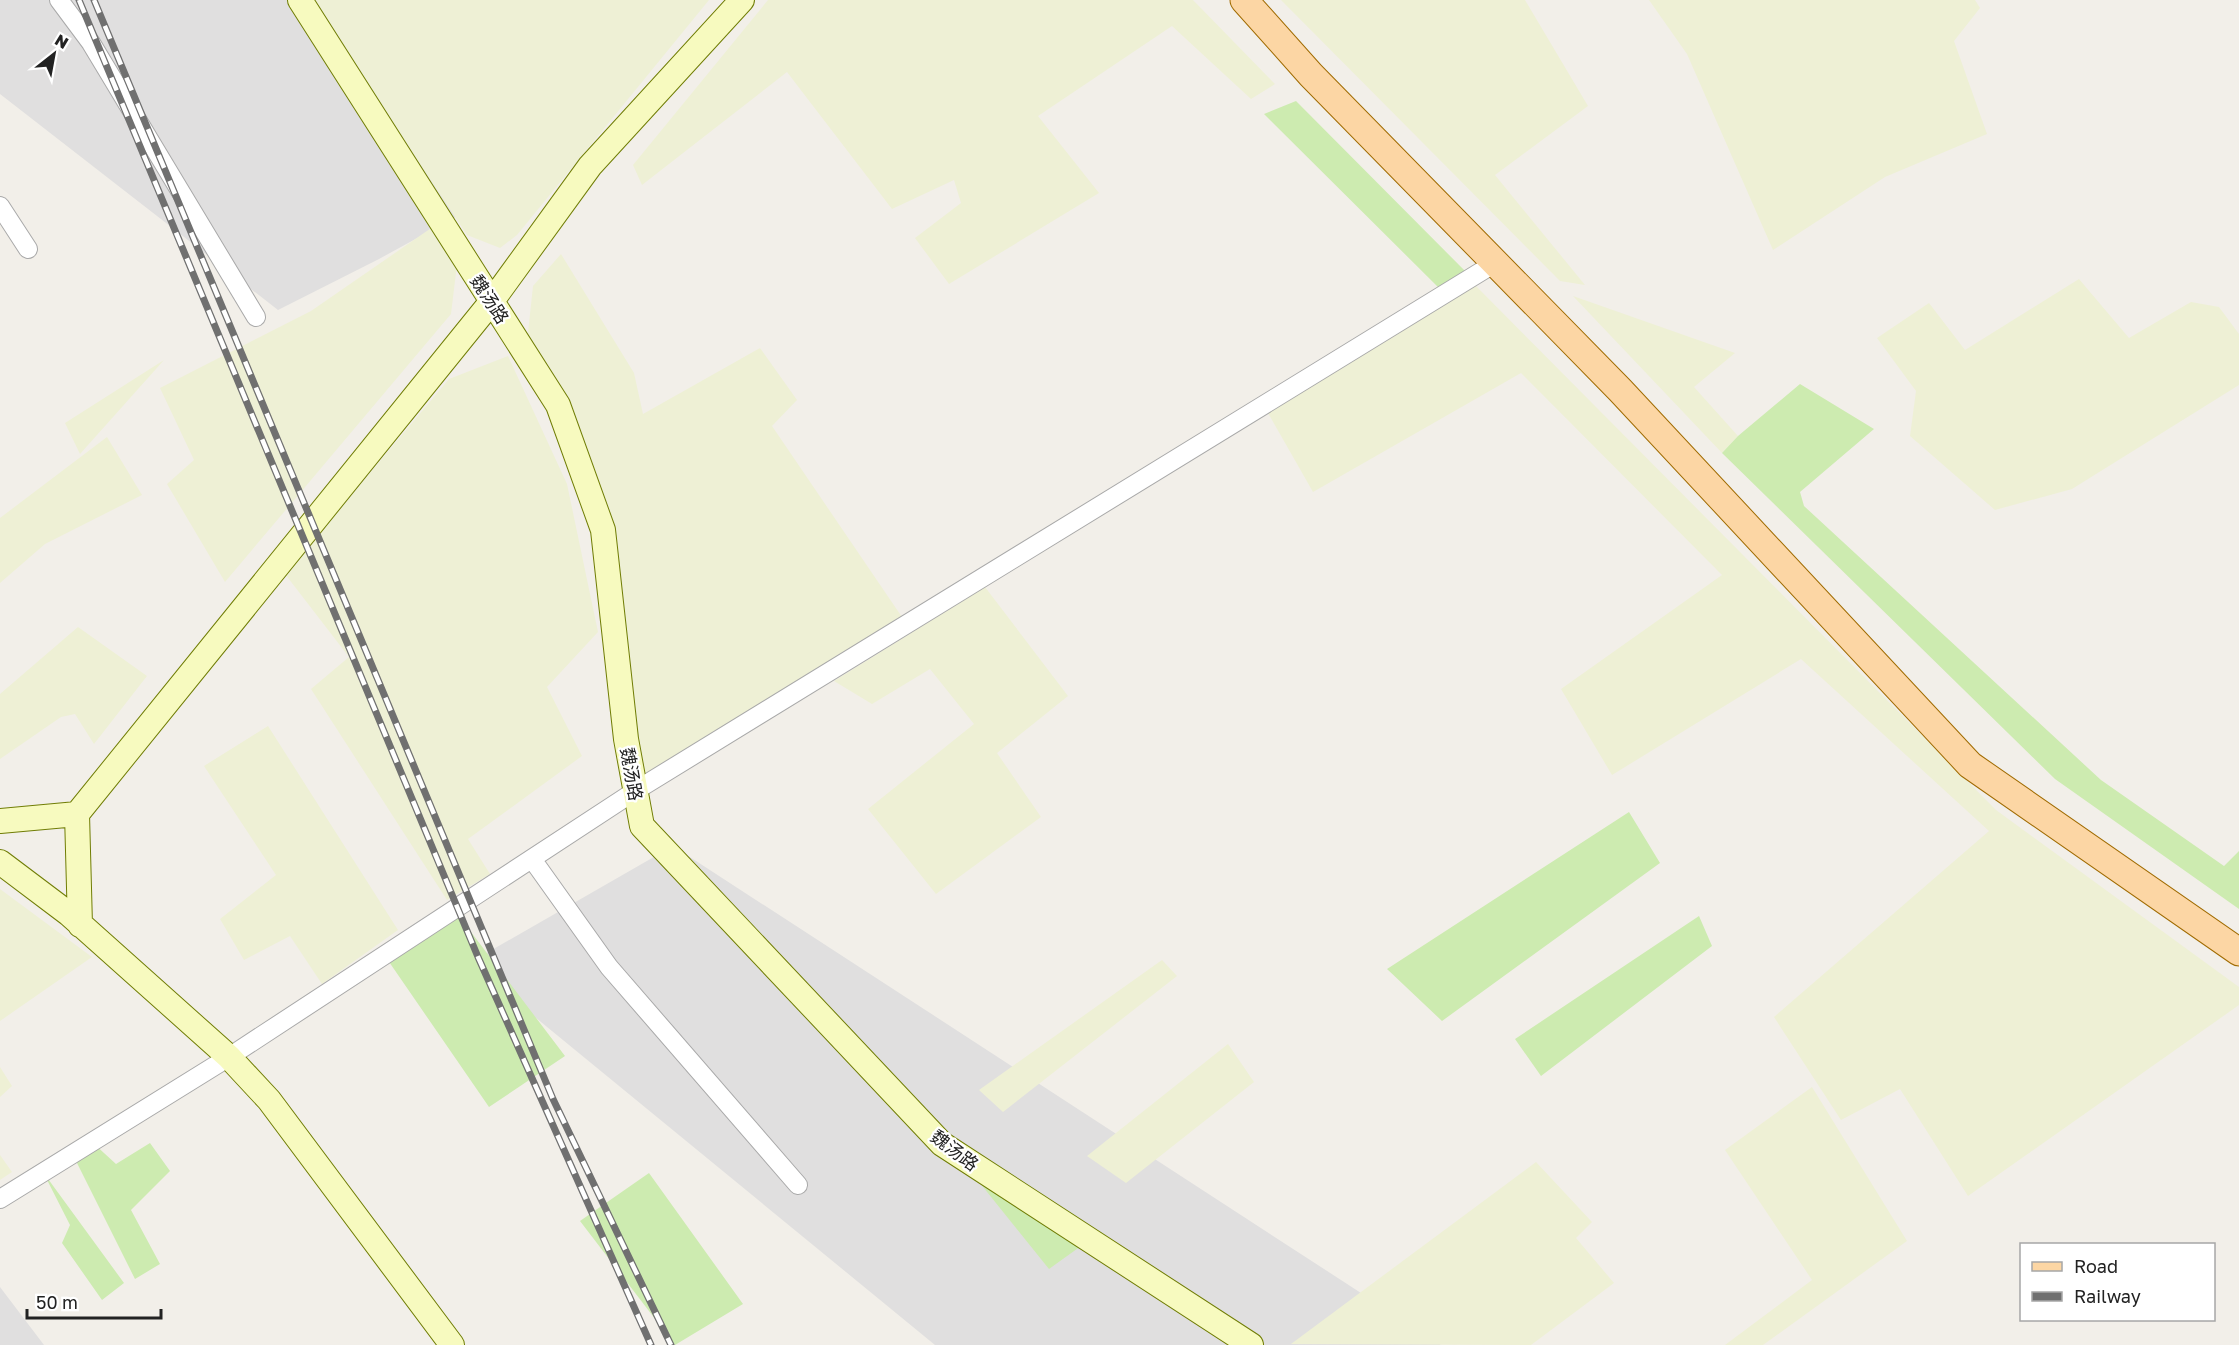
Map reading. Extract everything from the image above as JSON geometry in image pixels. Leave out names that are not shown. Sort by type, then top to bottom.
[{"type":"main road","name":"魏汤路","points":[[300,0],[558,405],[603,530],[626,739],[642,826],[942,1144],[1251,1345]]},
{"type":"main road","points":[[80,925],[77,814],[492,301],[590,166],[742,0]]},
{"type":"main road","points":[[1244,0],[1311,75],[1620,390],[1970,765],[2239,952]]},
{"type":"main road","points":[[0,821],[77,814]]},
{"type":"main road","points":[[0,862],[80,925],[229,1057],[269,1100],[452,1345]]},
{"type":"street","points":[[59,0],[90,43],[256,317]]},
{"type":"street","points":[[0,206],[28,249]]},
{"type":"street","points":[[0,1199],[229,1057],[635,791],[1496,263]]},
{"type":"street","points":[[532,859],[609,967],[798,1185]]},
{"type":"shaded area","points":[[0,0],[380,0],[525,179],[379,259],[278,310],[0,94]]},
{"type":"shaded area","points":[[673,846],[1441,1345],[935,1345],[469,963]]},
{"type":"shaded area","points":[[0,1287],[44,1345],[0,1345]]},
{"type":"green space","points":[[311,0],[709,0],[517,235],[500,248],[467,235]]},
{"type":"green space","points":[[768,0],[1193,0],[1275,84],[1251,99],[1172,26],[1038,116],[1099,193],[949,284],[915,238],[961,203],[954,180],[892,209],[787,72],[642,185],[633,165]]},
{"type":"green space","points":[[1281,0],[1525,0],[1588,106],[1495,175],[1585,285],[1560,281]]},
{"type":"green space","points":[[1649,0],[1975,0],[1980,8],[1954,41],[1987,134],[1885,177],[1773,250],[1687,54]]},
{"type":"green space","points":[[1296,101],[1469,275],[1443,292],[1264,114]]},
{"type":"green space","points":[[437,224],[458,256],[451,314],[225,582],[167,484],[194,460],[160,388],[311,311]]},
{"type":"green space","points":[[561,254],[634,373],[643,414],[760,348],[797,400],[772,426],[904,620],[641,776],[598,495],[527,342],[533,286]]},
{"type":"green space","points":[[2079,279],[2129,338],[2191,302],[2219,307],[2239,334],[2239,385],[2072,489],[1995,510],[1910,436],[1916,391],[1877,338],[1929,303],[1965,350]]},
{"type":"green space","points":[[1475,285],[1996,810],[2239,987],[2239,1005],[1968,1196],[1900,1089],[1841,1120],[1774,1017],[1989,831],[1801,659],[1612,775],[1561,689],[1722,575],[1521,373],[1313,492],[1268,413]]},
{"type":"green space","points":[[1573,296],[1735,353],[1694,387],[1738,436],[1722,453]]},
{"type":"green space","points":[[508,356],[567,484],[598,632],[547,687],[582,756],[468,839],[490,874],[447,900],[311,689],[349,657],[285,574],[449,379]]},
{"type":"green space","points":[[164,360],[80,454],[65,423]]},
{"type":"green space","points":[[1800,384],[1874,429],[1800,492],[1804,506],[2101,780],[2224,866],[2239,851],[2239,909],[2055,779],[1722,453],[1738,436]]},
{"type":"green space","points":[[107,437],[142,495],[45,544],[0,583],[0,518]]},
{"type":"green space","points":[[985,587],[1068,696],[997,753],[1041,817],[936,894],[868,809],[974,724],[930,669],[872,704],[834,681]]},
{"type":"green space","points":[[78,627],[147,676],[94,744],[75,714],[61,717],[0,759],[0,694]]},
{"type":"green space","points":[[268,726],[398,930],[322,984],[290,936],[244,960],[220,919],[276,875],[204,766]]},
{"type":"green space","points":[[1629,812],[1660,863],[1442,1021],[1387,969]]},
{"type":"green space","points":[[0,889],[92,957],[0,1021]]},
{"type":"green space","points":[[452,907],[565,1056],[489,1107],[385,956]]},
{"type":"green space","points":[[1699,916],[1712,946],[1541,1076],[1515,1039]]},
{"type":"green space","points":[[1162,960],[1177,976],[1003,1112],[979,1090]]},
{"type":"green space","points":[[1228,1044],[1254,1082],[1126,1183],[1087,1156]]},
{"type":"green space","points":[[0,1067],[12,1086],[0,1097]]},
{"type":"green space","points":[[1812,1087],[1907,1241],[1763,1345],[1725,1345],[1812,1280],[1725,1150]]},
{"type":"green space","points":[[92,1142],[116,1164],[150,1143],[170,1171],[131,1210],[160,1264],[135,1279],[74,1157]]},
{"type":"green space","points":[[0,1155],[12,1172],[0,1180]]},
{"type":"green space","points":[[963,1162],[1088,1241],[1049,1269]]},
{"type":"green space","points":[[1536,1162],[1592,1222],[1576,1238],[1614,1283],[1531,1345],[1291,1344]]},
{"type":"green space","points":[[43,1172],[124,1283],[102,1300],[62,1243],[70,1225]]},
{"type":"green space","points":[[649,1173],[743,1304],[675,1345],[580,1221]]},
{"type":"railway","points":[[79,0],[478,957],[651,1345]]},
{"type":"railway","points":[[94,0],[553,1099],[671,1345]]}]
